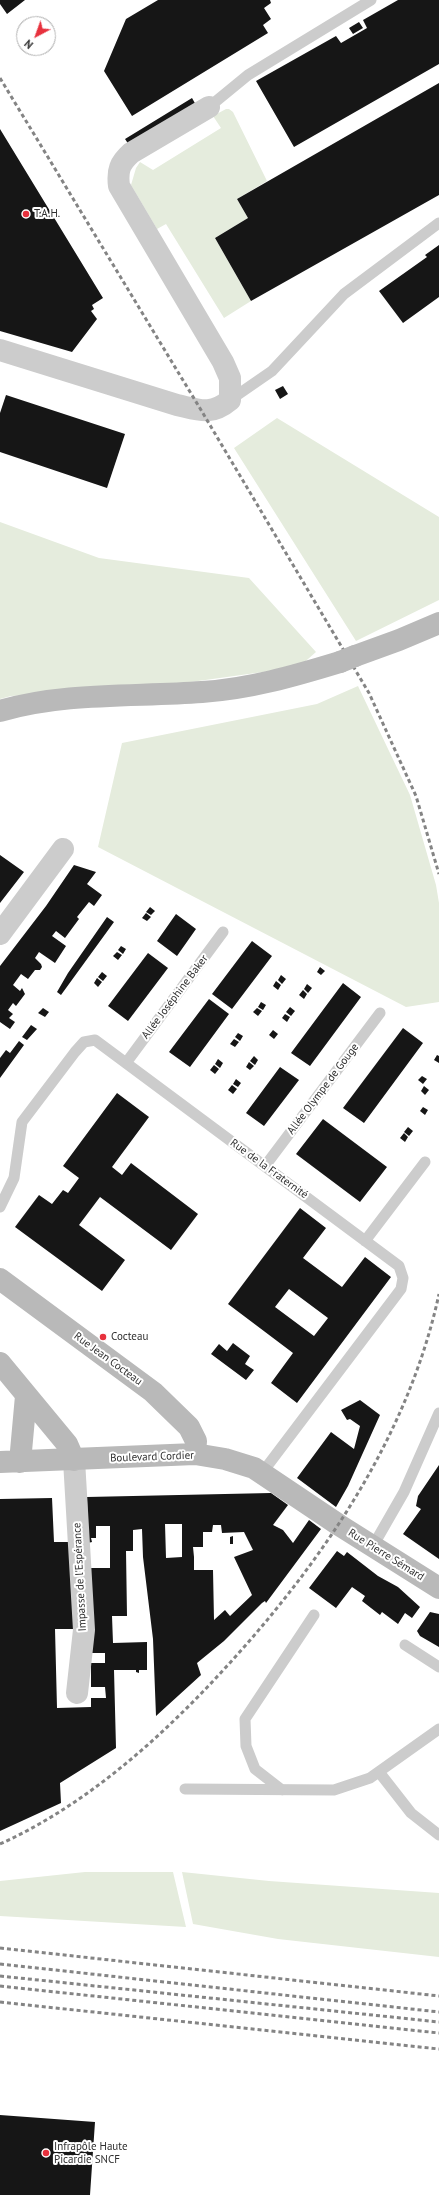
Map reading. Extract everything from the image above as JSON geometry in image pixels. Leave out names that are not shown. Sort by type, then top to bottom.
[{"type":"main road","points":[[0,711],[49,700],[238,688],[274,681],[347,659],[399,640],[439,623]]},
{"type":"main road","name":"Rue Jean Cocteau","points":[[0,1280],[153,1392],[189,1427],[196,1441],[195,1454]]},
{"type":"main road","points":[[0,1363],[67,1444],[74,1460]]},
{"type":"main road","points":[[10,1462],[26,1396]]},
{"type":"main road","name":"Boulevard Cordier","points":[[10,1462],[195,1454],[225,1459],[254,1468],[334,1522]]},
{"type":"main road","name":"Rue Pierre Sémard","points":[[334,1522],[439,1588]]},
{"type":"street","points":[[0,350],[177,405],[214,411],[230,400],[230,378],[223,362],[119,186],[117,173],[122,162],[131,153],[209,107]]},
{"type":"street","points":[[0,934],[63,848]]},
{"type":"street","name":"Impasse de l'Espérance","points":[[74,1460],[84,1630],[77,1693]]},
{"type":"lane","points":[[209,107],[248,75],[371,0]]},
{"type":"lane","points":[[230,400],[272,371],[344,294],[439,223]]},
{"type":"lane","name":"Allée Joséphine Baker","points":[[126,1063],[223,932]]},
{"type":"lane","name":"Allée Olympe de Gouge","points":[[265,1166],[380,1013]]},
{"type":"lane","name":"Rue de la Fraternité","points":[[0,1207],[14,1178],[22,1122],[75,1052],[84,1042],[95,1040],[399,1266],[403,1278],[401,1289],[262,1473]]},
{"type":"lane","points":[[365,1240],[424,1162]]},
{"type":"lane","points":[[372,1546],[404,1492],[439,1413]]},
{"type":"lane","points":[[282,1790],[255,1769],[246,1746],[245,1719],[314,1615]]},
{"type":"lane","points":[[405,1645],[439,1667]]},
{"type":"lane","points":[[185,1789],[334,1790],[370,1778],[439,1729]]},
{"type":"lane","points":[[379,1772],[411,1813],[439,1835]]},
{"type":"green space","points":[[226,109],[233,112],[267,181],[237,199],[248,218],[215,238],[251,301],[224,318],[166,224],[157,229],[131,185],[136,168],[140,162],[153,170],[221,128],[213,116]]},
{"type":"green space","points":[[277,418],[439,517],[439,600],[356,641],[234,448]]},
{"type":"green space","points":[[0,522],[99,558],[249,578],[316,652],[299,667],[162,686],[11,696],[0,699]]},
{"type":"green space","points":[[358,686],[410,795],[436,885],[439,903],[439,1002],[406,1007],[98,847],[122,743],[317,704]]},
{"type":"green space","points":[[85,1872],[173,1872],[186,1927],[0,1916],[0,1881]]},
{"type":"green space","points":[[182,1872],[269,1881],[439,1893],[439,1957],[278,1939],[193,1924]]},
{"type":"building","points":[[0,0],[25,0],[7,14],[0,4]]},
{"type":"building","points":[[158,0],[270,0],[271,3],[264,8],[271,19],[263,25],[268,33],[132,116],[104,71],[126,19]]},
{"type":"building","points":[[398,0],[439,0],[439,64],[294,147],[256,81],[336,36],[341,43],[367,28],[363,20]]},
{"type":"building","points":[[359,22],[363,28],[353,34],[349,28]]},
{"type":"building","points":[[439,83],[439,195],[251,301],[215,238],[248,218],[237,199]]},
{"type":"building","points":[[192,98],[196,105],[129,145],[125,139]]},
{"type":"building","name":"T.A.H.","points":[[0,129],[103,298],[92,305],[94,309],[91,311],[97,319],[72,352],[0,331]]},
{"type":"building","points":[[439,245],[439,297],[403,323],[379,291],[427,257],[425,255]]},
{"type":"building","points":[[283,386],[288,394],[280,399],[275,390]]},
{"type":"building","points":[[6,395],[125,434],[107,488],[0,452],[0,413]]},
{"type":"building","points":[[0,855],[24,872],[0,903]]},
{"type":"building","points":[[74,865],[96,872],[87,884],[102,895],[94,906],[89,902],[77,917],[79,919],[65,938],[56,931],[52,936],[66,946],[55,963],[39,952],[35,958],[41,964],[42,967],[40,970],[35,970],[28,979],[21,974],[13,985],[20,991],[22,988],[25,994],[16,1006],[13,1003],[8,1010],[13,1014],[9,1018],[15,1022],[10,1029],[0,1022],[0,966],[46,906]]},
{"type":"building","points":[[150,907],[155,911],[151,915],[146,912]]},
{"type":"building","points":[[146,913],[151,917],[147,921],[142,918]]},
{"type":"building","points":[[176,914],[196,929],[177,956],[157,941]]},
{"type":"building","points":[[107,917],[114,922],[61,995],[57,992],[68,973]]},
{"type":"building","points":[[252,941],[272,956],[232,1009],[212,994]]},
{"type":"building","points":[[121,946],[126,949],[123,954],[118,950]]},
{"type":"building","points":[[117,952],[122,955],[118,960],[113,956]]},
{"type":"building","points":[[148,953],[168,968],[128,1021],[108,1006]]},
{"type":"building","points":[[320,967],[325,971],[321,975],[317,972]]},
{"type":"building","points":[[102,972],[107,976],[103,981],[98,977]]},
{"type":"building","points":[[281,975],[286,979],[282,984],[278,980]]},
{"type":"building","points":[[97,978],[102,982],[98,987],[94,983]]},
{"type":"building","points":[[276,981],[281,985],[278,990],[273,986]]},
{"type":"building","points":[[343,983],[361,997],[310,1066],[291,1053]]},
{"type":"building","points":[[307,984],[312,988],[308,993],[304,989]]},
{"type":"building","points":[[303,990],[307,994],[304,999],[299,995]]},
{"type":"building","points":[[209,999],[229,1014],[190,1067],[169,1052]]},
{"type":"building","points":[[261,1002],[266,1005],[263,1010],[258,1007]]},
{"type":"building","points":[[290,1007],[295,1011],[291,1016],[286,1012]]},
{"type":"building","points":[[43,1008],[49,1012],[45,1017],[38,1013]]},
{"type":"building","points":[[257,1008],[262,1011],[258,1016],[253,1012]]},
{"type":"building","points":[[285,1014],[290,1017],[287,1022],[282,1018]]},
{"type":"building","points":[[31,1025],[37,1029],[27,1040],[22,1037]]},
{"type":"building","points":[[403,1028],[423,1043],[364,1123],[343,1108]]},
{"type":"building","points":[[273,1030],[278,1034],[274,1039],[269,1035]]},
{"type":"building","points":[[238,1033],[243,1036],[240,1041],[235,1037]]},
{"type":"building","points":[[234,1039],[239,1042],[235,1047],[230,1044]]},
{"type":"building","points":[[19,1041],[24,1045],[0,1078],[0,1058],[6,1050],[10,1053]]},
{"type":"building","points":[[437,1055],[439,1056],[439,1063],[434,1060]]},
{"type":"building","points":[[254,1056],[258,1060],[255,1065],[250,1061]]},
{"type":"building","points":[[218,1059],[223,1063],[220,1068],[215,1064]]},
{"type":"building","points":[[249,1062],[254,1066],[250,1070],[246,1067]]},
{"type":"building","points":[[214,1065],[219,1069],[215,1074],[210,1070]]},
{"type":"building","points":[[280,1067],[299,1080],[264,1126],[246,1113]]},
{"type":"building","points":[[422,1076],[427,1079],[423,1084],[418,1080]]},
{"type":"building","points":[[236,1079],[241,1083],[238,1087],[233,1084]]},
{"type":"building","points":[[232,1085],[237,1089],[233,1094],[228,1090]]},
{"type":"building","points":[[424,1086],[429,1090],[425,1095],[421,1091]]},
{"type":"building","points":[[117,1093],[149,1117],[112,1167],[122,1175],[131,1163],[198,1214],[171,1250],[100,1197],[79,1225],[125,1260],[102,1291],[15,1227],[39,1195],[52,1204],[63,1190],[68,1193],[79,1178],[63,1166]]},
{"type":"building","points":[[423,1107],[428,1110],[425,1115],[420,1111]]},
{"type":"building","points":[[323,1119],[387,1167],[360,1202],[296,1154]]},
{"type":"building","points":[[408,1127],[413,1131],[409,1136],[404,1132]]},
{"type":"building","points":[[404,1133],[408,1137],[405,1142],[400,1138]]},
{"type":"building","points":[[300,1208],[326,1228],[303,1258],[342,1287],[365,1257],[391,1277],[297,1403],[271,1383],[293,1353],[228,1304]],"holes":[[[289,1289],[328,1318],[314,1336],[275,1307]]]},
{"type":"building","points":[[233,1343],[250,1356],[245,1364],[254,1370],[246,1380],[211,1354],[219,1344],[227,1351]]},
{"type":"building","points":[[360,1400],[380,1415],[348,1486],[336,1507],[297,1478],[331,1432],[354,1449],[360,1426],[350,1419],[347,1420],[341,1410]]},
{"type":"building","points":[[439,1465],[439,1559],[403,1534],[421,1509],[416,1506],[418,1496]]},
{"type":"building","points":[[271,1493],[288,1505],[273,1525],[283,1530],[293,1543],[309,1520],[321,1529],[266,1603],[265,1601],[262,1603],[224,1641],[197,1663],[201,1675],[156,1716],[153,1639],[143,1557],[142,1529],[133,1530],[133,1551],[126,1551],[127,1616],[112,1616],[113,1643],[147,1642],[147,1670],[139,1670],[139,1673],[136,1672],[136,1670],[114,1670],[116,1748],[60,1783],[61,1803],[0,1831],[0,1499],[52,1498],[54,1542],[76,1542],[78,1629],[55,1629],[57,1708],[91,1707],[91,1698],[106,1698],[105,1687],[91,1687],[91,1663],[105,1663],[105,1653],[91,1653],[88,1568],[110,1568],[110,1526],[96,1526],[96,1538],[91,1538],[92,1542],[88,1543],[87,1497]],"holes":[[[165,1524],[182,1524],[182,1557],[166,1558]],[[213,1525],[221,1525],[222,1533],[244,1532],[253,1550],[234,1557],[252,1595],[230,1616],[225,1610],[214,1620],[213,1570],[194,1570],[193,1547],[203,1547],[203,1532],[212,1532]]]},
{"type":"building","points":[[233,1536],[233,1544],[230,1544],[230,1537]]},
{"type":"building","points":[[337,1551],[344,1556],[347,1552],[378,1576],[398,1587],[420,1607],[412,1618],[405,1613],[398,1624],[382,1612],[380,1615],[362,1601],[365,1596],[352,1587],[336,1608],[309,1588]]},
{"type":"building","points":[[430,1612],[439,1614],[439,1647],[420,1636],[417,1631]]},
{"type":"building","name":"Infrapôle Haute Picardie SNCF","points":[[0,2115],[95,2122],[90,2195],[0,2195]]},
{"type":"railway","points":[[0,78],[201,410],[369,693],[416,796],[439,874]]},
{"type":"railway","points":[[0,1844],[60,1812],[88,1793],[142,1750],[215,1679],[252,1638],[288,1594],[322,1549],[353,1502],[381,1452],[405,1401],[424,1349],[439,1294]]},
{"type":"railway","points":[[0,1948],[439,1996]]},
{"type":"railway","points":[[0,1964],[439,2012]]},
{"type":"railway","points":[[0,1976],[439,2022]]},
{"type":"railway","points":[[0,1986],[439,2033]]},
{"type":"railway","points":[[0,2002],[439,2049]]},
{"type":"place","name":"T.A.H.","points":[[26,214]]},
{"type":"place","name":"Cocteau","points":[[103,1337]]},
{"type":"place","name":"Infrapôle Haute Picardie SNCF","points":[[46,2153]]}]
